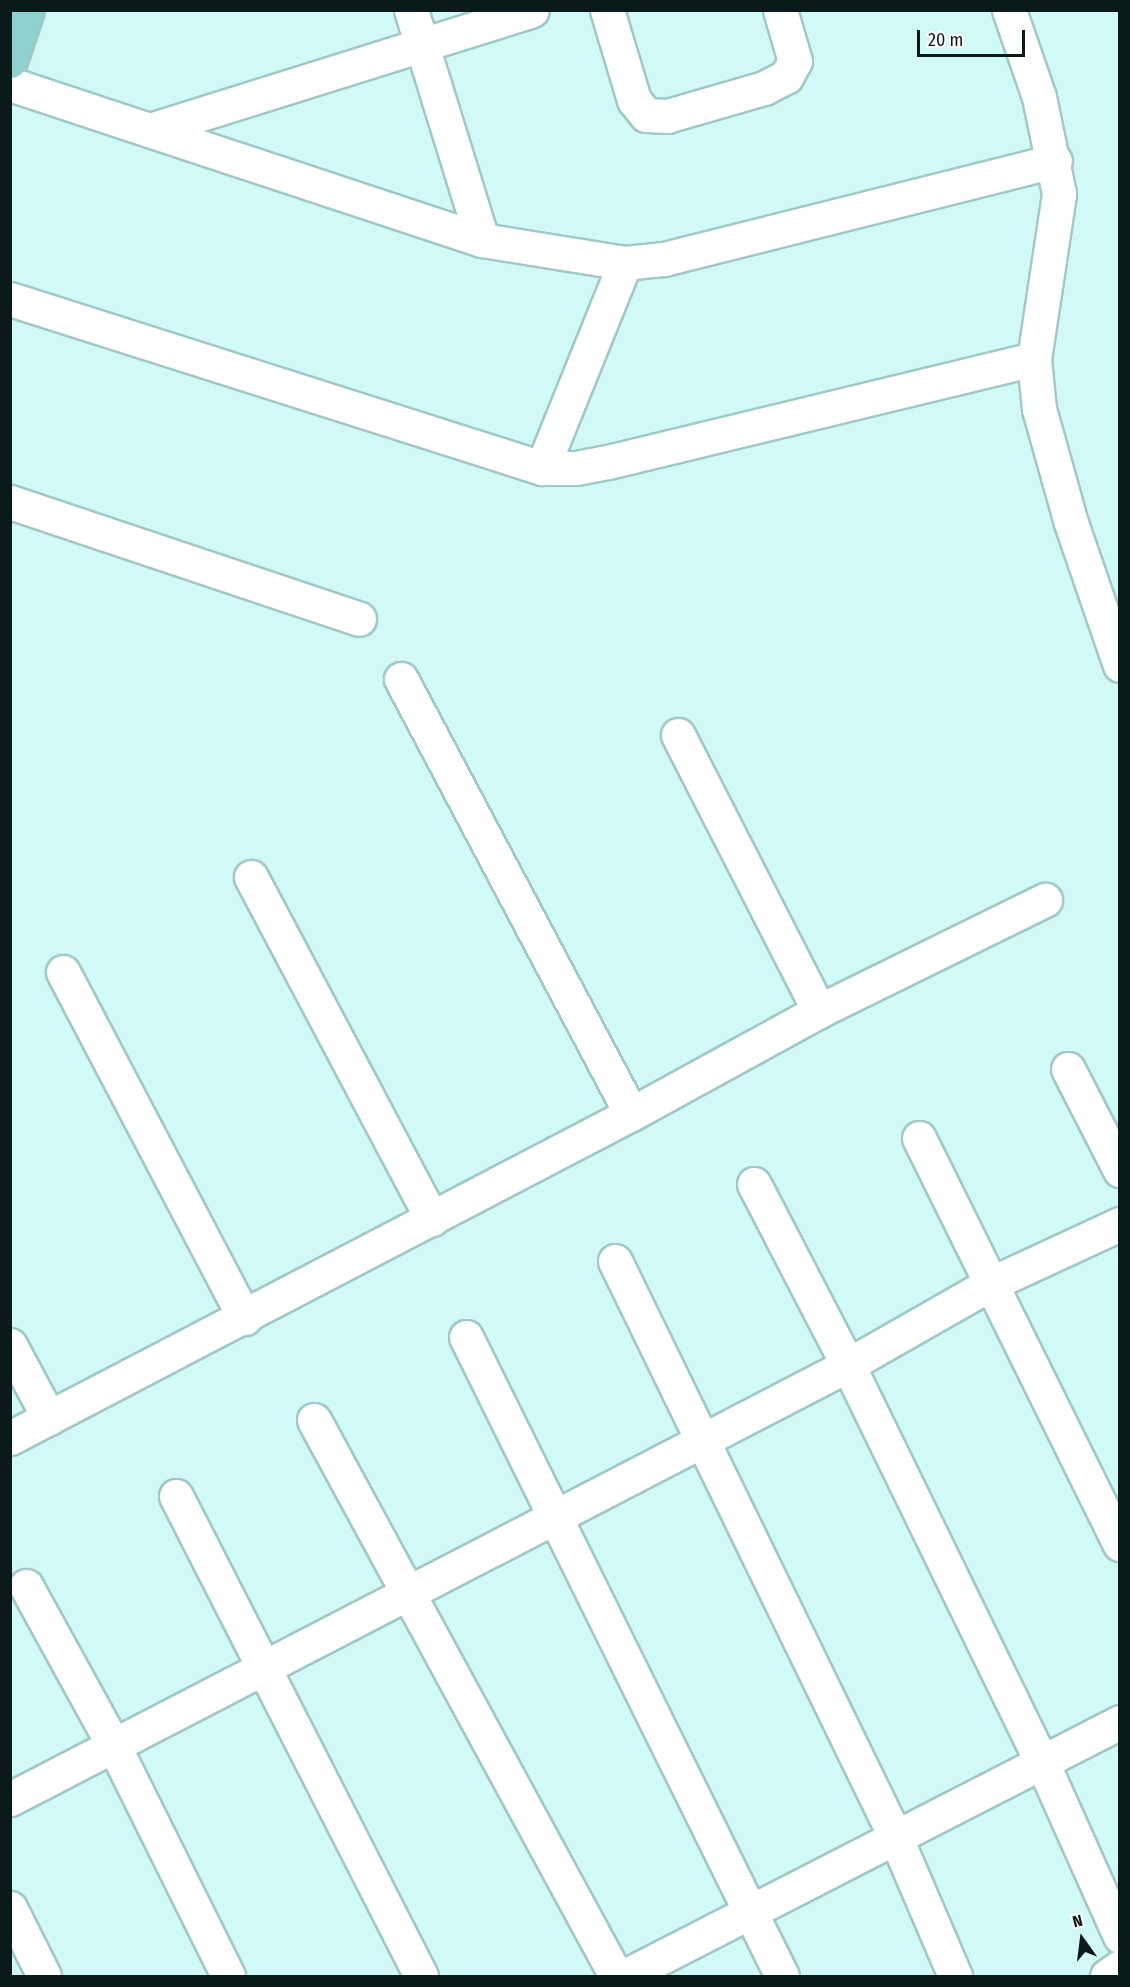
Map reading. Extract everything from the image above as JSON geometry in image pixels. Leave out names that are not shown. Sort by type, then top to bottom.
[{"type":"main road","points":[[10,61],[27,10]]},
{"type":"street","points":[[411,10],[482,240]]},
{"type":"street","points":[[150,130],[532,10]]},
{"type":"street","points":[[607,10],[633,100],[646,115],[667,116],[764,88],[786,77],[795,61],[780,10]]},
{"type":"street","points":[[1009,10],[1039,96],[1054,161],[1058,220],[1034,359],[1039,409],[1058,478],[1119,665]]},
{"type":"street","points":[[10,84],[482,240],[625,263],[664,258],[1054,161]]},
{"type":"street","points":[[542,468],[625,263]]},
{"type":"street","points":[[10,299],[323,401],[542,468],[576,468],[608,462],[1034,359]]},
{"type":"street","points":[[10,502],[359,619]]},
{"type":"street","points":[[401,679],[631,1114]]},
{"type":"street","points":[[678,735],[819,1011]]},
{"type":"street","points":[[251,877],[432,1219]]},
{"type":"street","points":[[10,1438],[245,1318],[631,1114],[819,1011],[1045,900]]},
{"type":"street","points":[[63,972],[245,1318]]},
{"type":"street","points":[[1068,1069],[1119,1170]]},
{"type":"street","points":[[920,1138],[1119,1544]]},
{"type":"street","points":[[754,1184],[848,1365],[1042,1762],[1119,1936]]},
{"type":"street","points":[[10,1799],[261,1666],[848,1365],[990,1284],[1119,1224]]},
{"type":"street","points":[[615,1260],[701,1442],[895,1836],[955,1977]]},
{"type":"street","points":[[466,1337],[782,1977]]},
{"type":"street","points":[[10,1345],[49,1418]]},
{"type":"street","points":[[314,1420],[405,1594],[616,1977]]},
{"type":"street","points":[[177,1496],[261,1666],[421,1977]]},
{"type":"street","points":[[26,1586],[112,1744],[228,1977]]},
{"type":"street","points":[[625,1977],[1119,1722]]},
{"type":"street","points":[[10,1908],[44,1977]]},
{"type":"street","points":[[1107,1977],[1119,1967]]}]
